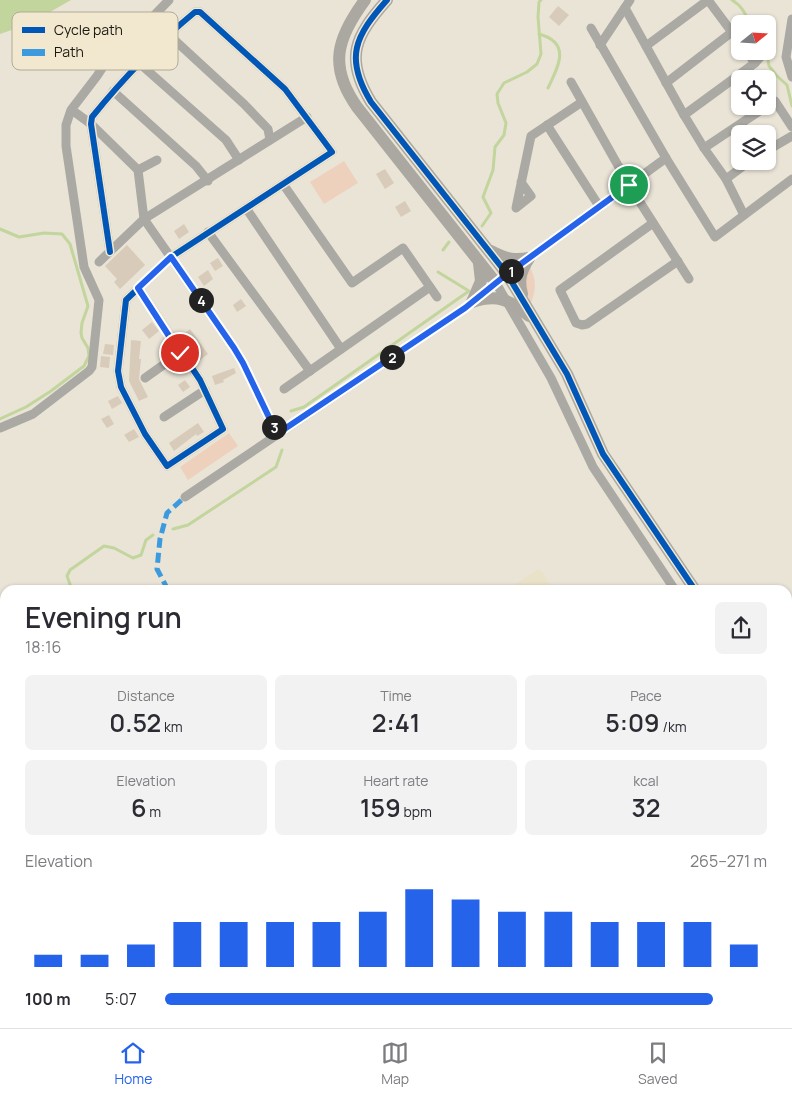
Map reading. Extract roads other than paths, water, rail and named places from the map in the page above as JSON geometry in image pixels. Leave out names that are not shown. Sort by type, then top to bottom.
[{"type":"street","points":[[157,12],[169,0]]},
{"type":"street","points":[[365,0],[351,21],[340,44],[340,70],[343,84],[357,107],[496,283],[551,378],[589,460],[672,585]]},
{"type":"street","points":[[388,0],[367,24],[360,36],[356,59],[359,82],[371,102],[507,274],[574,387],[603,454],[692,585]]},
{"type":"street","points":[[646,46],[708,0],[731,31]]},
{"type":"street","points":[[628,4],[646,46],[666,83],[704,148],[726,179],[744,215]]},
{"type":"street","points":[[600,45],[628,4]]},
{"type":"street","points":[[138,288],[200,380],[223,429],[168,466],[145,434],[121,387],[118,371],[126,300],[138,288],[171,257],[332,152],[285,89],[200,12],[195,12],[178,26]]},
{"type":"street","points":[[792,18],[786,56],[792,77]]},
{"type":"street","points":[[591,28],[666,158],[715,237],[792,179]]},
{"type":"street","points":[[666,83],[731,33]]},
{"type":"street","points":[[178,43],[244,104],[268,129],[270,140]]},
{"type":"street","points":[[684,115],[758,60]]},
{"type":"street","points":[[0,428],[33,414],[92,367],[99,300],[84,267],[66,146],[66,125],[71,110],[101,70]]},
{"type":"street","points":[[110,252],[90,124],[92,117],[132,70]]},
{"type":"street","points":[[147,70],[226,140],[239,160]]},
{"type":"street","points":[[571,82],[629,185],[689,279]]},
{"type":"street","points":[[113,91],[196,166],[208,181]]},
{"type":"street","points":[[521,182],[531,136],[582,102]]},
{"type":"street","points":[[776,103],[792,127]]},
{"type":"street","points":[[76,113],[138,170],[144,220],[234,348],[277,434]]},
{"type":"street","points":[[704,148],[754,115]]},
{"type":"street","points":[[99,262],[144,220],[307,117]]},
{"type":"street","points":[[547,124],[599,206]]},
{"type":"street","points":[[776,145],[792,136]]},
{"type":"street","points":[[185,497],[472,302],[507,274],[666,158]]},
{"type":"street","points":[[138,170],[157,160]]},
{"type":"street","points":[[726,179],[738,170]]},
{"type":"street","points":[[283,184],[352,283],[403,248],[437,297]]},
{"type":"street","points":[[246,208],[341,349]]},
{"type":"street","points":[[653,223],[560,290],[576,324],[587,324],[678,261]]},
{"type":"street","points":[[208,232],[310,371]]},
{"type":"street","points":[[485,247],[504,258],[512,260],[529,258]]},
{"type":"street","points":[[526,306],[519,281],[520,274],[529,258]]},
{"type":"street","points":[[472,302],[481,281],[478,261]]},
{"type":"street","points":[[284,389],[430,287]]},
{"type":"street","points":[[472,302],[489,297],[501,298],[528,315],[538,326]]},
{"type":"street","points":[[145,378],[180,353]]},
{"type":"street","points":[[164,417],[204,390]]},
{"type":"waterway","points":[[482,226],[491,213],[483,197],[493,170],[495,147],[504,135],[506,123],[498,103],[497,94],[504,83],[527,72],[537,64],[541,54],[538,17],[539,2],[541,0]]},
{"type":"waterway","points":[[732,0],[746,15]]},
{"type":"waterway","points":[[539,34],[556,43],[559,50],[558,64],[548,88]]},
{"type":"waterway","points":[[768,60],[769,66],[787,85],[792,106]]},
{"type":"waterway","points":[[0,229],[19,237],[44,233],[62,234],[70,244],[88,306],[82,323],[81,333],[88,348],[89,356],[84,366],[51,391],[26,407],[0,419]]},
{"type":"waterway","points":[[443,250],[449,242]]},
{"type":"waterway","points":[[291,411],[304,407],[469,291],[438,272]]},
{"type":"waterway","points":[[173,529],[188,525],[276,467],[282,450]]},
{"type":"waterway","points":[[70,585],[67,576],[70,570],[104,546],[114,548],[133,558],[141,555],[146,540],[153,535]]}]
